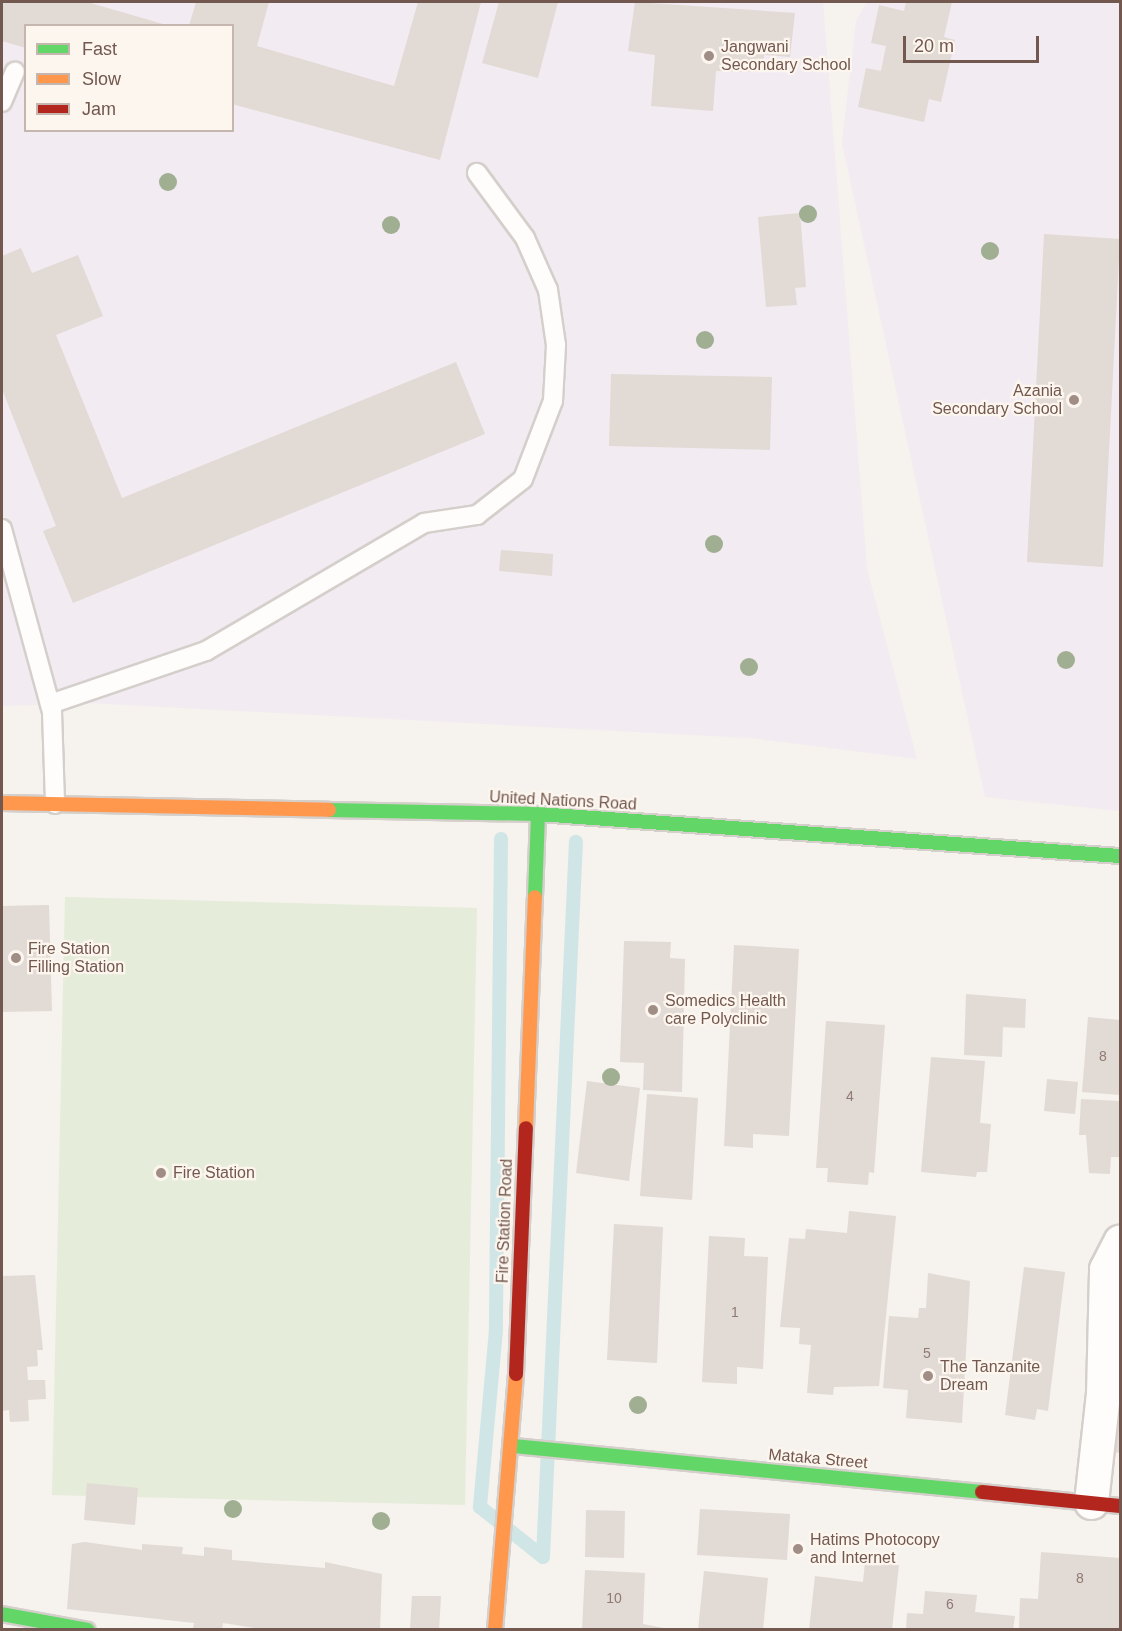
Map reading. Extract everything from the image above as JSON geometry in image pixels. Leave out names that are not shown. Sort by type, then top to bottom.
[{"type":"street","name":"United Nations Road","points":[[2,802],[538,814],[1120,856]]},
{"type":"street","name":"Fire Station Road","points":[[495,1629],[513,1446],[538,814]]},
{"type":"street","points":[[1106,1504],[1103,1394],[1106,1269],[1120,1242]]},
{"type":"street","name":"Mataka Street","points":[[513,1446],[1106,1504]]},
{"type":"street","points":[[2,1614],[39,1627],[88,1629]]},
{"type":"lane","points":[[2,102],[15,72]]},
{"type":"lane","points":[[50,704],[206,651],[424,523],[477,515],[523,478],[552,401],[556,345],[548,290],[525,238],[477,173]]},
{"type":"lane","points":[[2,529],[50,704],[55,804]]},
{"type":"shaded area","name":"Jangwani Secondary School","points":[[2,2],[823,2],[867,569],[917,759],[750,738],[88,703],[2,706]]},
{"type":"shaded area","name":"Azania Secondary School","points":[[867,2],[1120,2],[1120,811],[985,797],[842,143],[856,21]]},
{"type":"green space","points":[[65,897],[477,908],[465,1505],[52,1495]]},
{"type":"building","points":[[2,2],[87,2],[163,24],[24,24],[24,47],[2,41]]},
{"type":"building","points":[[196,2],[269,2],[257,46],[394,86],[418,2],[481,2],[440,160],[234,105],[234,24],[190,24]]},
{"type":"building","points":[[499,2],[558,2],[538,78],[482,63]]},
{"type":"building","name":"Jangwani Secondary School","points":[[635,2],[795,13],[790,57],[764,55],[763,72],[716,71],[713,111],[651,106],[655,55],[628,51]]},
{"type":"building","points":[[906,2],[952,2],[944,37],[955,40],[941,102],[929,99],[924,122],[858,107],[866,68],[881,71],[886,46],[871,43],[879,5],[904,11]]},
{"type":"building","points":[[800,213],[806,287],[795,288],[797,305],[766,307],[758,217]]},
{"type":"building","name":"Azania Secondary School","points":[[1044,234],[1120,239],[1103,567],[1027,562]]},
{"type":"building","points":[[21,248],[32,273],[78,255],[103,316],[56,335],[122,498],[456,362],[485,434],[73,603],[43,531],[56,526],[2,389],[2,256]]},
{"type":"building","points":[[611,374],[772,377],[770,450],[609,446]]},
{"type":"building","points":[[501,550],[553,554],[552,576],[499,571]]},
{"type":"building","points":[[49,905],[52,1011],[2,1012],[2,906]]},
{"type":"building","name":"Somedics Health care Polyclinic","points":[[624,941],[671,942],[670,958],[685,959],[682,1092],[643,1090],[644,1063],[620,1062]]},
{"type":"building","points":[[734,945],[799,949],[789,1136],[753,1134],[753,1148],[724,1146]]},
{"type":"building","points":[[966,994],[1026,999],[1025,1028],[1003,1027],[1002,1057],[964,1055]]},
{"type":"building","points":[[1088,1017],[1120,1020],[1120,1095],[1082,1092]]},
{"type":"building","points":[[826,1021],[885,1025],[874,1173],[869,1172],[868,1185],[827,1182],[828,1168],[816,1168]]},
{"type":"building","points":[[931,1057],[985,1061],[980,1123],[991,1124],[987,1172],[977,1172],[976,1177],[921,1172]]},
{"type":"building","points":[[1047,1079],[1078,1082],[1075,1114],[1044,1111]]},
{"type":"building","points":[[587,1081],[640,1088],[629,1181],[576,1173]]},
{"type":"building","points":[[647,1094],[698,1098],[692,1200],[640,1196]]},
{"type":"building","points":[[1081,1099],[1120,1101],[1120,1157],[1111,1157],[1110,1174],[1089,1173],[1086,1135],[1079,1135]]},
{"type":"building","points":[[849,1211],[896,1216],[879,1386],[834,1387],[833,1395],[807,1393],[811,1345],[799,1344],[800,1328],[780,1327],[789,1238],[805,1239],[806,1229],[847,1233]]},
{"type":"building","points":[[614,1224],[663,1227],[657,1363],[607,1360]]},
{"type":"building","points":[[709,1236],[745,1238],[744,1256],[768,1257],[763,1369],[737,1367],[737,1384],[702,1382]]},
{"type":"building","points":[[1024,1267],[1065,1272],[1048,1411],[1037,1409],[1035,1420],[1005,1415]]},
{"type":"building","points":[[928,1273],[970,1281],[962,1423],[906,1418],[908,1390],[883,1388],[889,1316],[918,1318],[919,1308],[926,1308]]},
{"type":"building","points":[[35,1275],[43,1350],[37,1350],[38,1366],[27,1367],[28,1380],[45,1380],[46,1399],[28,1400],[29,1421],[10,1422],[9,1410],[2,1411],[2,1276]]},
{"type":"building","points":[[1120,1323],[1120,1453],[1107,1451]]},
{"type":"building","points":[[87,1483],[138,1488],[135,1525],[84,1520]]},
{"type":"building","points":[[700,1509],[790,1514],[787,1560],[697,1555]]},
{"type":"building","points":[[586,1510],[625,1511],[624,1558],[585,1557]]},
{"type":"building","points":[[85,1542],[142,1550],[142,1544],[183,1547],[182,1554],[204,1556],[204,1547],[232,1550],[232,1560],[325,1568],[325,1562],[382,1574],[380,1630],[268,1630],[223,1623],[222,1630],[207,1630],[193,1628],[194,1623],[67,1609],[72,1544]]},
{"type":"building","points":[[1041,1552],[1120,1558],[1120,1630],[1019,1630],[1020,1598],[1038,1599]]},
{"type":"building","points":[[865,1562],[899,1565],[892,1630],[809,1630],[815,1576],[863,1582]]},
{"type":"building","points":[[585,1570],[645,1573],[643,1624],[674,1630],[582,1630]]},
{"type":"building","points":[[704,1571],[768,1578],[763,1630],[698,1630]]},
{"type":"building","points":[[925,1591],[977,1595],[975,1612],[1015,1616],[1013,1630],[906,1630],[907,1613],[923,1614]]},
{"type":"building","points":[[412,1596],[441,1596],[439,1630],[410,1629]]},
{"type":"waterway","points":[[501,839],[496,1330],[480,1507],[543,1557],[576,842]]},
{"type":"traffic: fast","points":[[329,810],[538,814],[1120,856]]},
{"type":"traffic: fast","points":[[535,897],[538,814]]},
{"type":"traffic: fast","points":[[513,1446],[982,1492]]},
{"type":"traffic: fast","points":[[2,1614],[88,1630]]},
{"type":"traffic: slow","points":[[2,803],[329,810]]},
{"type":"traffic: slow","points":[[526,1128],[535,897]]},
{"type":"traffic: slow","points":[[495,1630],[516,1374]]},
{"type":"traffic: jam","points":[[516,1374],[526,1128]]},
{"type":"traffic: jam","points":[[982,1492],[1120,1506]]},
{"type":"place","name":"Jangwani Secondary School","points":[[709,56]]},
{"type":"place","name":"Azania Secondary School","points":[[1074,400]]},
{"type":"place","name":"Fire Station Filling Station","points":[[16,958]]},
{"type":"place","name":"Somedics Health care Polyclinic","points":[[653,1010]]},
{"type":"place","name":"Fire Station","points":[[161,1173]]},
{"type":"place","name":"The Tanzanite Dream","points":[[928,1376]]},
{"type":"place","name":"Hatims Photocopy and Internet","points":[[798,1549]]}]
